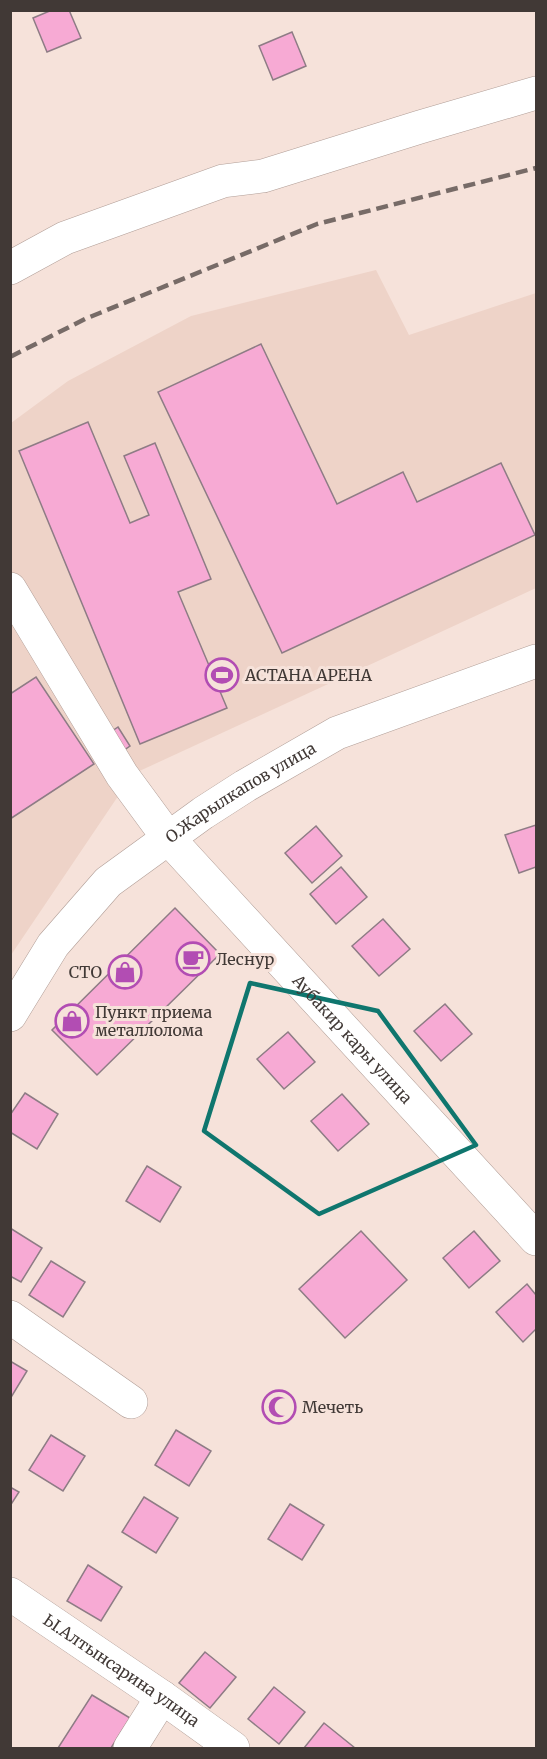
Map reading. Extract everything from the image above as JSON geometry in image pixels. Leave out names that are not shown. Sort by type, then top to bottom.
[{"type":"street","points":[[10,268],[65,238],[223,181],[263,176],[537,93]]},
{"type":"street","name":"Аубакир кары улица","points":[[10,589],[122,775],[169,839],[537,1239]]},
{"type":"street","name":"О.Жарылкапов улица","points":[[10,1015],[53,945],[108,882],[203,813],[245,786],[337,734],[537,661]]},
{"type":"street","points":[[10,1317],[131,1402]]},
{"type":"street","name":"Ы.Алтынсарина улица","points":[[10,1594],[162,1697],[232,1749]]},
{"type":"street","points":[[130,1749],[162,1697]]},
{"type":"highlighted area","points":[[250,983],[378,1011],[476,1145],[319,1214],[204,1131]]},
{"type":"shaded area","points":[[376,270],[409,335],[536,293],[536,588],[133,774],[11,955],[11,423],[68,381],[191,316]]},
{"type":"building","points":[[52,10],[69,10],[81,38],[47,52],[33,18]]},
{"type":"building","points":[[292,32],[306,66],[273,80],[259,46]]},
{"type":"building","points":[[261,344],[337,504],[403,472],[417,502],[501,463],[535,535],[282,653],[158,392]]},
{"type":"building","points":[[88,422],[130,523],[149,515],[124,456],[155,443],[211,579],[178,592],[227,708],[140,744],[19,451]]},
{"type":"building","points":[[36,677],[94,764],[10,819],[10,694]]},
{"type":"building","points":[[118,727],[130,746],[114,757],[102,738]]},
{"type":"building","points":[[536,825],[536,867],[519,873],[505,835]]},
{"type":"building","points":[[316,826],[342,856],[312,883],[285,853]]},
{"type":"building","points":[[341,867],[367,897],[336,924],[310,894]]},
{"type":"building","points":[[175,908],[220,954],[97,1075],[52,1030]]},
{"type":"building","points":[[383,919],[410,949],[379,976],[352,946]]},
{"type":"building","points":[[445,1004],[472,1034],[441,1061],[414,1031]]},
{"type":"building","points":[[288,1032],[315,1062],[284,1089],[257,1059]]},
{"type":"building","points":[[25,1093],[58,1114],[37,1149],[10,1132],[10,1115]]},
{"type":"building","points":[[342,1094],[369,1124],[338,1151],[311,1121]]},
{"type":"building","points":[[147,1166],[181,1187],[160,1222],[126,1201]]},
{"type":"building","points":[[10,1228],[42,1248],[21,1282],[10,1276]]},
{"type":"building","points":[[361,1231],[407,1280],[345,1338],[299,1289]]},
{"type":"building","points":[[474,1231],[500,1261],[469,1288],[443,1258]]},
{"type":"building","points":[[51,1261],[85,1282],[63,1317],[29,1295]]},
{"type":"building","points":[[527,1284],[536,1295],[536,1329],[523,1342],[496,1312]]},
{"type":"building","points":[[10,1361],[27,1371],[10,1399]]},
{"type":"building","points":[[176,1430],[211,1451],[189,1486],[155,1465]]},
{"type":"building","points":[[51,1435],[85,1456],[63,1491],[29,1470]]},
{"type":"building","points":[[10,1487],[19,1492],[10,1506]]},
{"type":"building","points":[[144,1497],[178,1518],[156,1553],[122,1532]]},
{"type":"building","points":[[290,1504],[324,1525],[302,1560],[268,1539]]},
{"type":"building","points":[[88,1565],[122,1587],[101,1621],[67,1601]]},
{"type":"building","points":[[205,1652],[236,1677],[210,1708],[179,1683]]},
{"type":"building","points":[[274,1687],[305,1712],[279,1744],[248,1719]]},
{"type":"building","points":[[92,1695],[130,1718],[111,1748],[58,1748]]},
{"type":"building","points":[[324,1723],[355,1748],[304,1748]]},
{"type":"railway","points":[[10,357],[85,319],[317,224],[536,168]]},
{"type":"place","name":"АСТАНА АРЕНА","points":[[222,675]]},
{"type":"place","name":"Леснур","points":[[193,959]]},
{"type":"place","name":"СТО","points":[[125,972]]},
{"type":"place","name":"Пункт приема металлолома","points":[[72,1021]]},
{"type":"place","name":"Мечеть","points":[[279,1407]]}]
